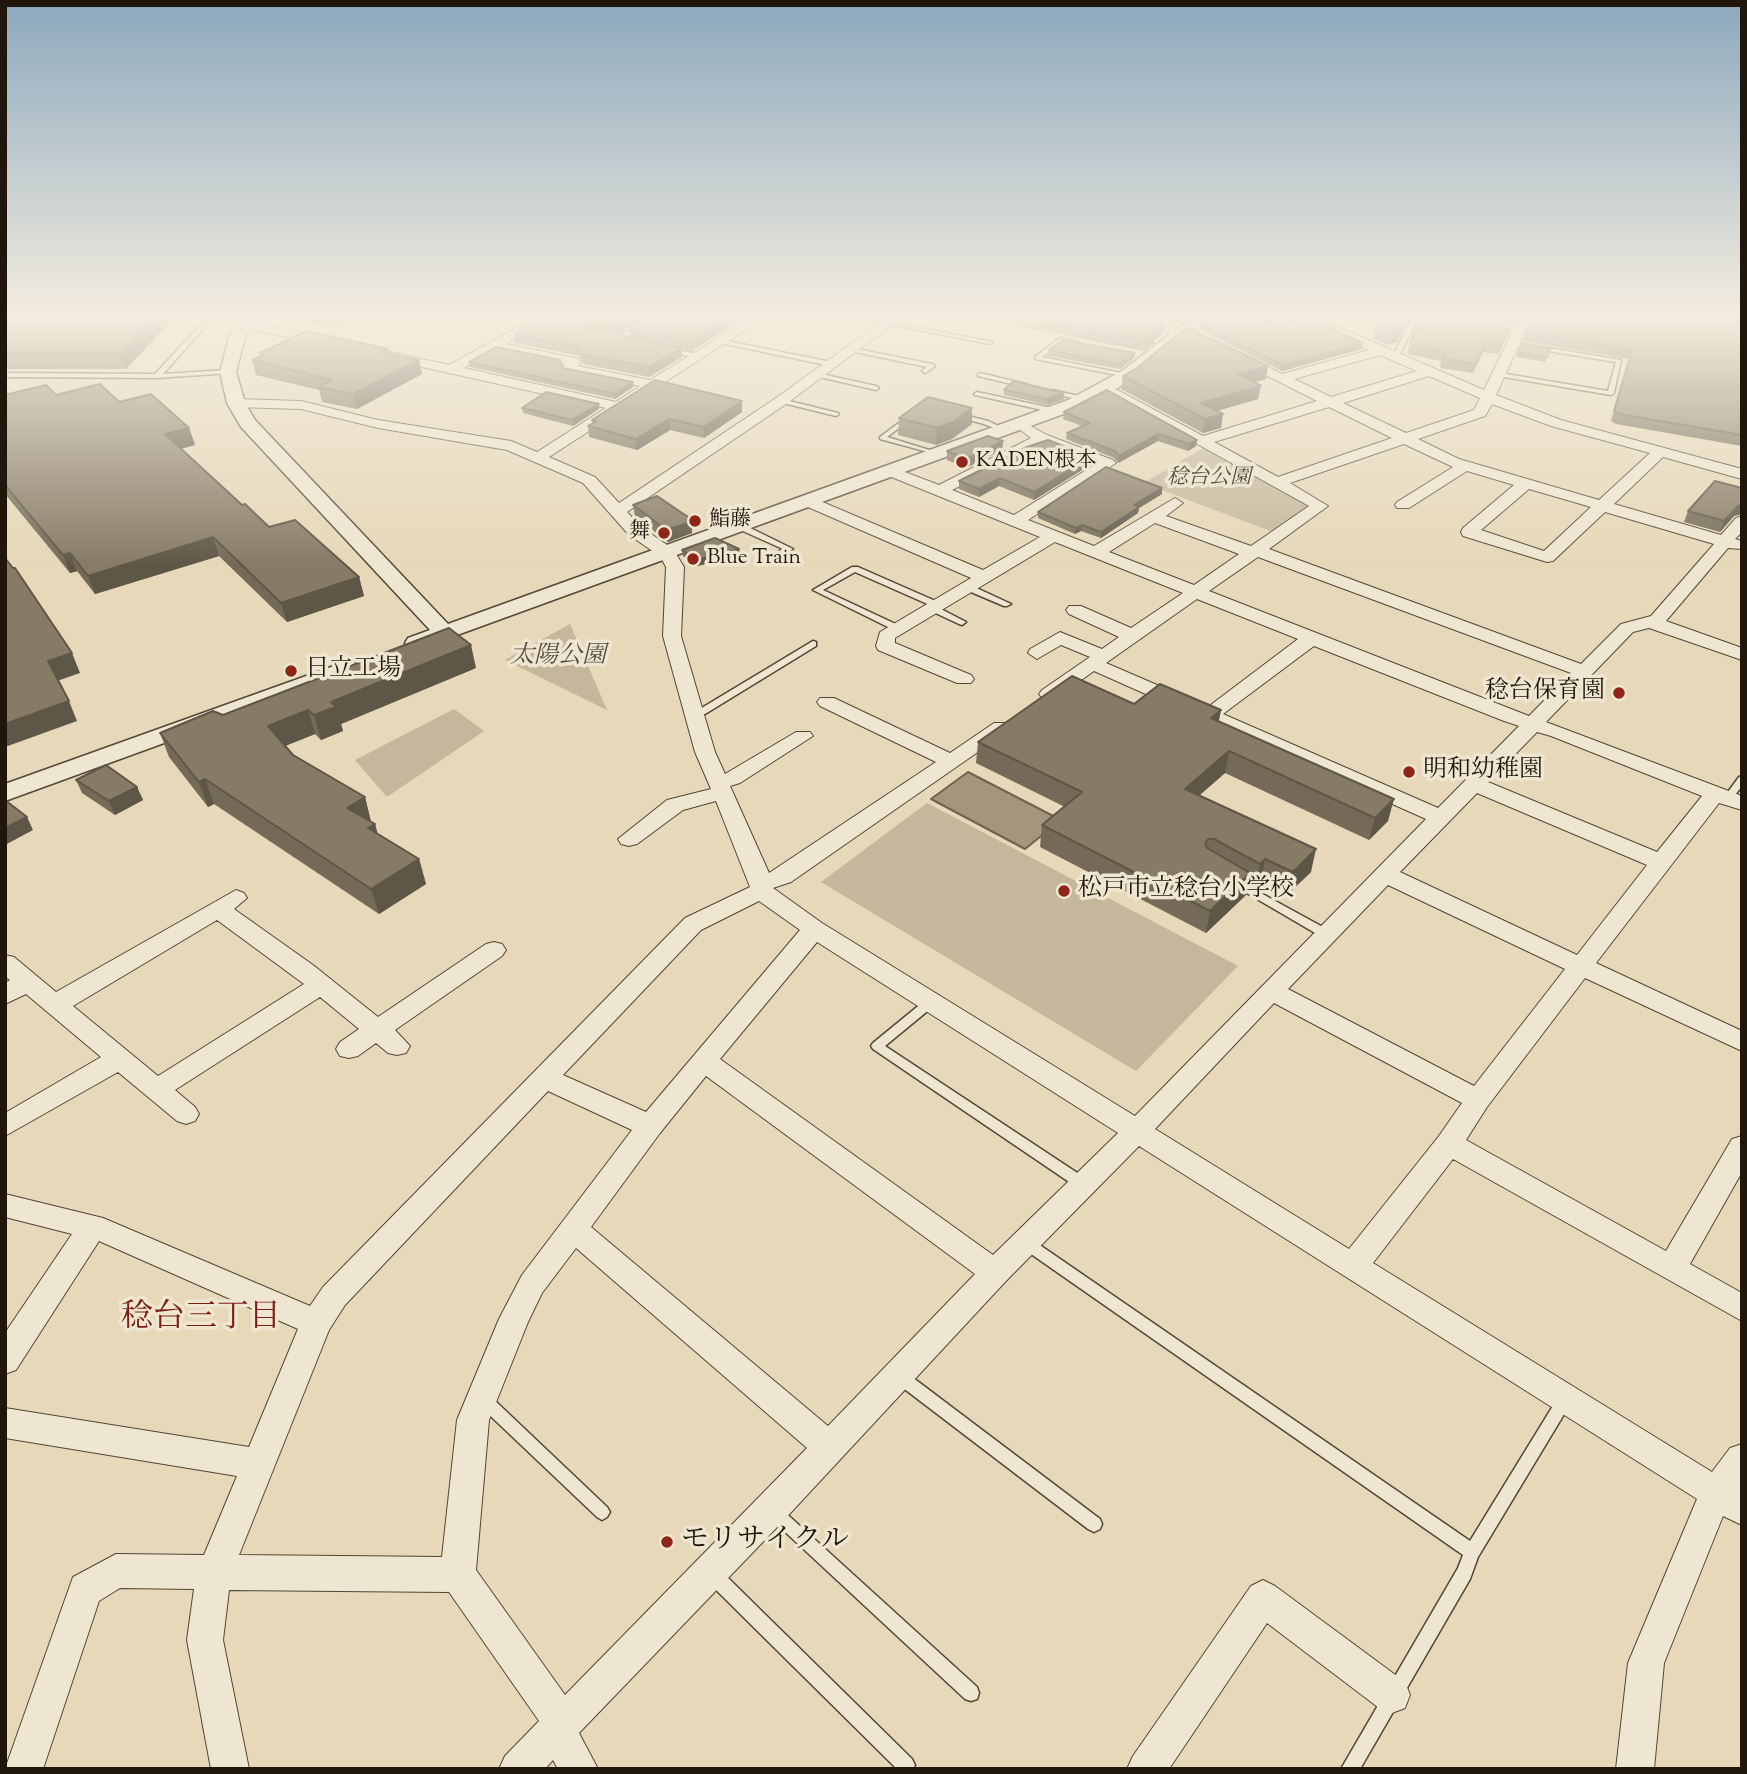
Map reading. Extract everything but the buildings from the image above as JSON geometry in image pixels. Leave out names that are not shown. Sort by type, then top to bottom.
[{"type":"street","points":[[593,401],[620,407]]},
{"type":"street","points":[[537,458],[630,401]]},
{"type":"street","points":[[618,510],[781,401]]},
{"type":"street","points":[[397,650],[1080,401]]},
{"type":"street","points":[[1038,701],[1320,506],[1127,401]]},
{"type":"street","points":[[1202,440],[1334,401]]},
{"type":"street","points":[[1278,482],[1480,413],[1487,401]]},
{"type":"street","points":[[1499,401],[1556,423],[1742,474]]},
{"type":"street","points":[[1330,402],[1407,440],[1466,465],[1734,544]]},
{"type":"street","points":[[236,403],[301,405],[378,424],[511,446],[589,480],[635,531],[667,553],[675,567],[672,636],[693,712],[719,788],[762,887],[814,929],[1729,1501]]},
{"type":"street","points":[[236,403],[247,423],[287,468],[444,632]]},
{"type":"street","points":[[1012,427],[1108,463],[1017,520]]},
{"type":"street","points":[[941,490],[1042,438]]},
{"type":"street","points":[[1526,483],[1469,532],[1547,556],[1660,452]]},
{"type":"street","points":[[1430,505],[1408,502],[1466,465]]},
{"type":"street","points":[[889,471],[1728,799],[1661,862],[1478,1100],[1449,1144],[1353,1266]]},
{"type":"street","points":[[807,501],[984,577]]},
{"type":"street","points":[[1097,552],[1175,503]]},
{"type":"street","points":[[1154,517],[1585,672]]},
{"type":"street","points":[[518,1769],[771,1509],[995,1273],[1137,1131],[1626,628],[1657,620],[1734,544],[1742,521]]},
{"type":"street","points":[[964,679],[885,646],[887,636],[1055,535]]},
{"type":"street","points":[[1075,610],[1133,636]]},
{"type":"street","points":[[1650,622],[1742,654]]},
{"type":"street","points":[[1037,653],[1060,638],[1149,694],[1210,715],[1442,818]]},
{"type":"street","points":[[1210,715],[1312,638]]},
{"type":"street","points":[[5,793],[373,659]]},
{"type":"street","points":[[827,702],[951,761]]},
{"type":"street","points":[[230,1769],[205,1640],[214,1573],[316,1323],[334,1296],[693,924],[783,877],[1016,716]]},
{"type":"street","points":[[629,839],[675,805],[719,788],[803,736]]},
{"type":"street","points":[[1475,784],[1661,862]]},
{"type":"street","points":[[1384,874],[1742,1042]]},
{"type":"street","points":[[55,1004],[227,904],[320,985],[397,1046]]},
{"type":"street","points":[[579,1769],[559,1727],[458,1576],[472,1420],[514,1319],[532,1284],[650,1126],[814,929]]},
{"type":"street","points":[[349,1049],[494,950]]},
{"type":"street","points":[[5,963],[186,1114]]},
{"type":"street","points":[[5,995],[28,981]]},
{"type":"street","points":[[157,1089],[320,985]]},
{"type":"street","points":[[1272,991],[1478,1100]]},
{"type":"street","points":[[5,1126],[120,1058]]},
{"type":"street","points":[[703,1060],[995,1273]]},
{"type":"street","points":[[545,1078],[650,1126]]},
{"type":"street","points":[[1449,1144],[1742,1308]]},
{"type":"street","points":[[1672,1268],[1742,1147]]},
{"type":"street","points":[[5,1205],[93,1226],[316,1323]]},
{"type":"street","points":[[5,1360],[93,1226]]},
{"type":"street","points":[[574,1229],[828,1446]]},
{"type":"street","points":[[5,1423],[259,1464]]},
{"type":"street","points":[[1634,1769],[1646,1663],[1729,1501],[1742,1459]]},
{"type":"street","points":[[24,1769],[85,1589],[117,1571],[458,1576]]},
{"type":"street","points":[[1146,1769],[1263,1598],[1392,1695]]},
{"type":"lane","points":[[781,401],[836,414]]},
{"type":"lane","points":[[1009,401],[1056,411]]},
{"type":"lane","points":[[948,414],[1012,427]]},
{"type":"lane","points":[[913,416],[882,438],[937,454]]},
{"type":"lane","points":[[737,525],[789,549],[770,560]]},
{"type":"lane","points":[[899,629],[817,590],[855,569],[962,622]]},
{"type":"lane","points":[[967,587],[1007,604]]},
{"type":"lane","points":[[693,712],[702,712],[813,644]]},
{"type":"lane","points":[[1728,799],[1742,779]]},
{"type":"lane","points":[[1232,880],[1326,934]]},
{"type":"lane","points":[[932,1001],[877,1046],[1083,1184]]},
{"type":"lane","points":[[1026,1243],[1472,1552]]},
{"type":"lane","points":[[897,1375],[1094,1524]]},
{"type":"lane","points":[[480,1397],[602,1512]]},
{"type":"lane","points":[[1350,1769],[1464,1573],[1472,1552],[1565,1399]]},
{"type":"lane","points":[[771,1509],[971,1693]]},
{"type":"lane","points":[[709,1572],[906,1765]]},
{"type":"green space","name":"稔台公園","points":[[1207,446],[1312,505],[1273,532],[1143,483]]},
{"type":"green space","name":"太陽公園","points":[[570,624],[607,710],[505,660]]},
{"type":"green space","points":[[454,709],[484,731],[387,797],[355,760]]},
{"type":"green space","points":[[927,803],[1238,966],[1136,1071],[821,882]]},
{"type":"shaded area","points":[[968,772],[1061,820],[1025,849],[931,799]]},
{"type":"place","name":"KADEN根本","points":[[962,462]]},
{"type":"place","name":"鮨藤","points":[[695,521]]},
{"type":"place","name":"舞","points":[[664,533]]},
{"type":"place","name":"Blue Train","points":[[693,559]]},
{"type":"place","name":"日立工場","points":[[291,671]]},
{"type":"place","name":"稔台保育園","points":[[1619,693]]},
{"type":"place","name":"明和幼稚園","points":[[1409,772]]},
{"type":"place","name":"松戸市立稔台小学校","points":[[1064,891]]},
{"type":"place","name":"モリサイクル","points":[[667,1542]]},
{"type":"district","name":"稔台三丁目","points":[[201,1321]]}]
